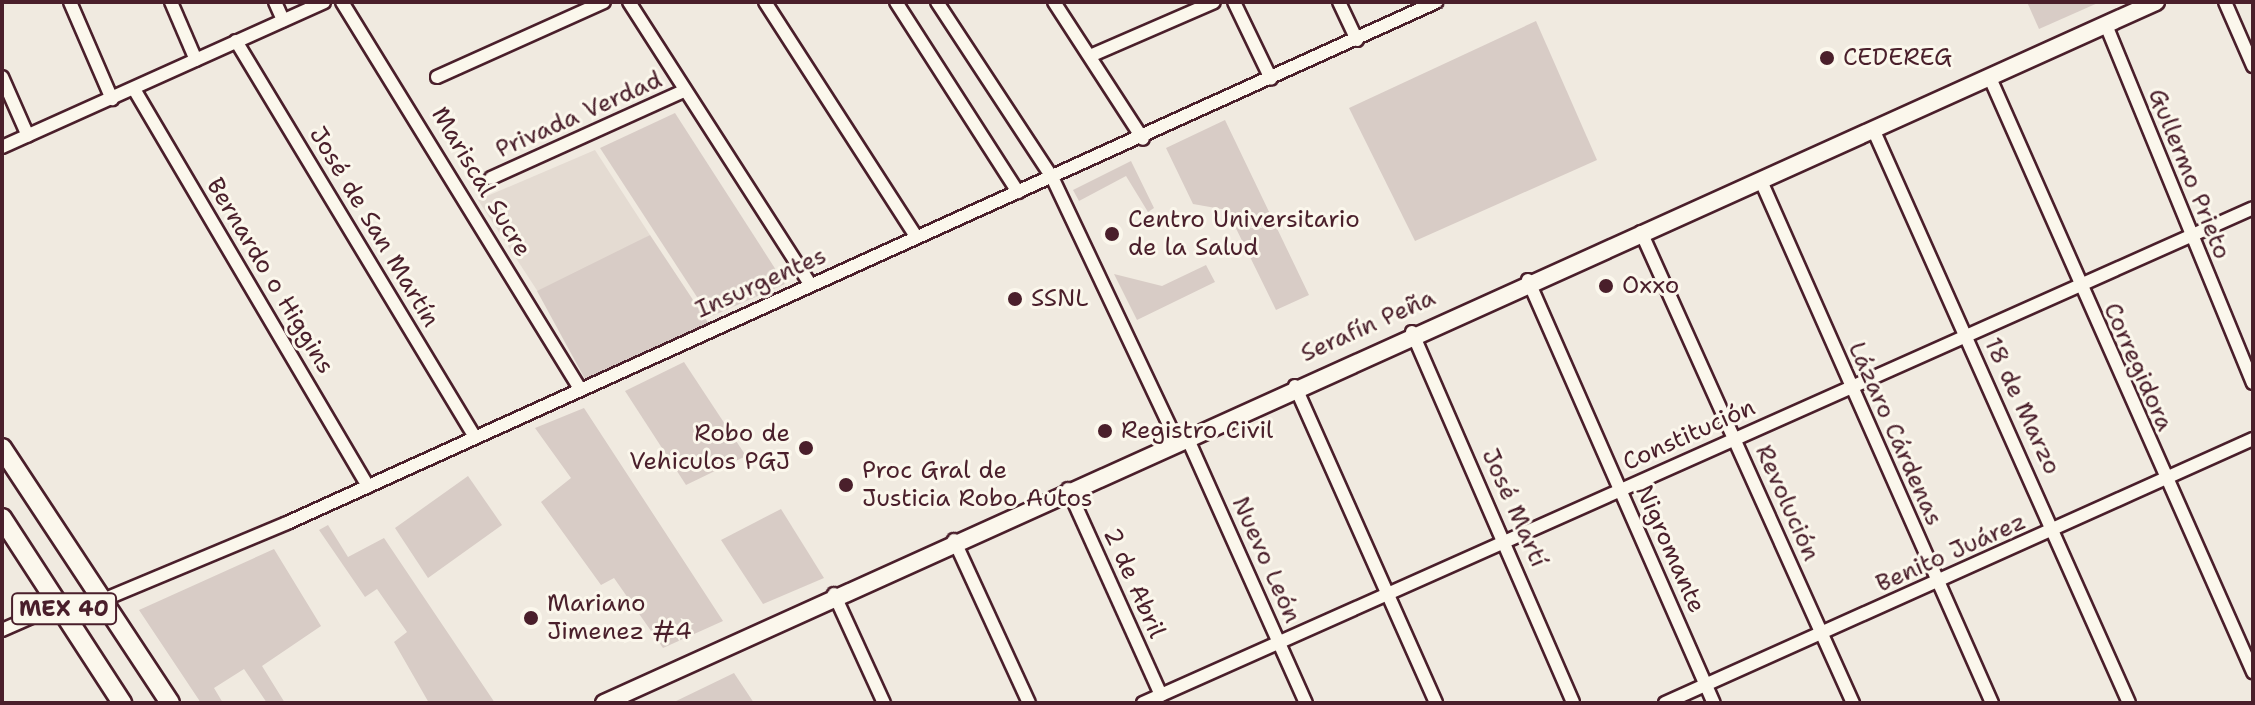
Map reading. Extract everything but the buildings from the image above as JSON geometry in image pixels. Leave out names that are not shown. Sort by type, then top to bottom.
[{"type":"main road","name":"Serafín Peña","points":[[604,703],[834,594],[1412,332],[1761,181],[2156,2]]},
{"type":"main road","name":"MEX 40","points":[[2,448],[170,703]]},
{"type":"main road","points":[[2,475],[34,499]]},
{"type":"main road","name":"MEX 40","points":[[2,518],[61,604],[122,703]]},
{"type":"street","points":[[70,2],[112,99]]},
{"type":"street","points":[[171,2],[196,60]]},
{"type":"street","points":[[275,2],[283,20]]},
{"type":"street","points":[[2,147],[324,2]]},
{"type":"street","name":"Mariscal Sucre","points":[[342,2],[579,387]]},
{"type":"street","points":[[437,77],[604,2]]},
{"type":"street","points":[[629,2],[811,285]]},
{"type":"street","points":[[765,2],[916,236]]},
{"type":"street","points":[[896,2],[1018,192]]},
{"type":"street","name":"Nuevo León","points":[[937,2],[1052,177],[1280,642],[1306,703]]},
{"type":"street","points":[[1054,2],[1143,139]]},
{"type":"street","points":[[1090,56],[1214,2]]},
{"type":"street","points":[[1234,2],[1271,79]]},
{"type":"street","points":[[1339,2],[1357,40]]},
{"type":"street","name":"Insurgentes","points":[[103,600],[368,486],[579,387],[916,236],[1143,139],[1436,2]]},
{"type":"street","points":[[2225,2],[2253,66]]},
{"type":"street","name":"Gullermo Prieto","points":[[2106,25],[2189,236],[2253,383]]},
{"type":"street","name":"José de San Martín","points":[[236,41],[474,436]]},
{"type":"street","points":[[2,77],[28,136]]},
{"type":"street","name":"Corregidora","points":[[1990,78],[2076,284],[2253,672]]},
{"type":"street","name":"Bernardo o Higgins","points":[[134,89],[368,486]]},
{"type":"street","name":"Privada Verdad","points":[[491,178],[684,91]]},
{"type":"street","name":"18 de Marzo","points":[[1873,129],[2129,703]]},
{"type":"street","name":"Lázaro Cárdenas","points":[[1761,181],[1849,387],[1992,703]]},
{"type":"street","name":"Constitución","points":[[1143,703],[1735,440],[2076,284],[2253,208]]},
{"type":"street","name":"Revolución","points":[[1641,232],[1853,703]]},
{"type":"street","name":"Nigromante","points":[[1528,280],[1714,703]]},
{"type":"street","name":"José Martí","points":[[1412,332],[1506,542],[1573,703]]},
{"type":"street","points":[[1295,386],[1436,703]]},
{"type":"street","name":"Benito Juárez","points":[[1665,703],[2055,532],[2253,439]]},
{"type":"street","name":"2 de Abril","points":[[1068,489],[1161,695]]},
{"type":"street","points":[[954,540],[1029,703]]},
{"type":"street","points":[[834,594],[884,703]]},
{"type":"street","points":[[2,630],[61,604]]},
{"type":"shaded area","points":[[2027,2],[2100,2],[2039,29]]},
{"type":"shaded area","points":[[1536,21],[1597,160],[1415,241],[1349,108]]},
{"type":"shaded area","points":[[675,113],[785,284],[710,317],[600,148]]},
{"type":"shaded area","points":[[1225,120],[1309,295],[1276,310],[1227,210],[1193,204],[1166,148]]},
{"type":"shaded area","points":[[595,150],[650,235],[542,298],[478,200]]},
{"type":"shaded area","points":[[1131,161],[1154,208],[1148,212],[1126,176],[1079,201],[1073,190]]},
{"type":"shaded area","points":[[650,235],[709,324],[585,379],[537,291]]},
{"type":"shaded area","points":[[1206,265],[1215,282],[1137,320],[1114,274],[1162,286]]},
{"type":"shaded area","points":[[684,362],[746,456],[686,485],[625,391]]},
{"type":"shaded area","points":[[584,408],[723,621],[663,648],[614,578],[601,585],[541,502],[571,478],[535,428]]},
{"type":"shaded area","points":[[468,476],[502,525],[428,578],[395,528]]},
{"type":"shaded area","points":[[781,509],[824,578],[763,604],[721,540]]},
{"type":"shaded area","points":[[328,525],[348,557],[384,538],[495,703],[429,703],[394,642],[407,632],[377,589],[365,597],[319,530]]},
{"type":"shaded area","points":[[274,549],[321,626],[262,666],[285,703],[267,703],[244,669],[214,688],[223,703],[201,703],[139,610]]},
{"type":"shaded area","points":[[734,673],[754,703],[672,703]]},
{"type":"place","name":"CEDEREG","points":[[1827,58]]},
{"type":"place","name":"Centro Universitario de la Salud","points":[[1112,234]]},
{"type":"place","name":"Oxxo","points":[[1606,286]]},
{"type":"place","name":"SSNL","points":[[1015,299]]},
{"type":"place","name":"Registro Civil","points":[[1105,431]]},
{"type":"place","name":"Robo de Vehiculos PGJ","points":[[806,448]]},
{"type":"place","name":"Proc Gral de Justicia Robo Autos","points":[[846,485]]},
{"type":"place","name":"Mariano Jimenez #4","points":[[531,618]]}]
